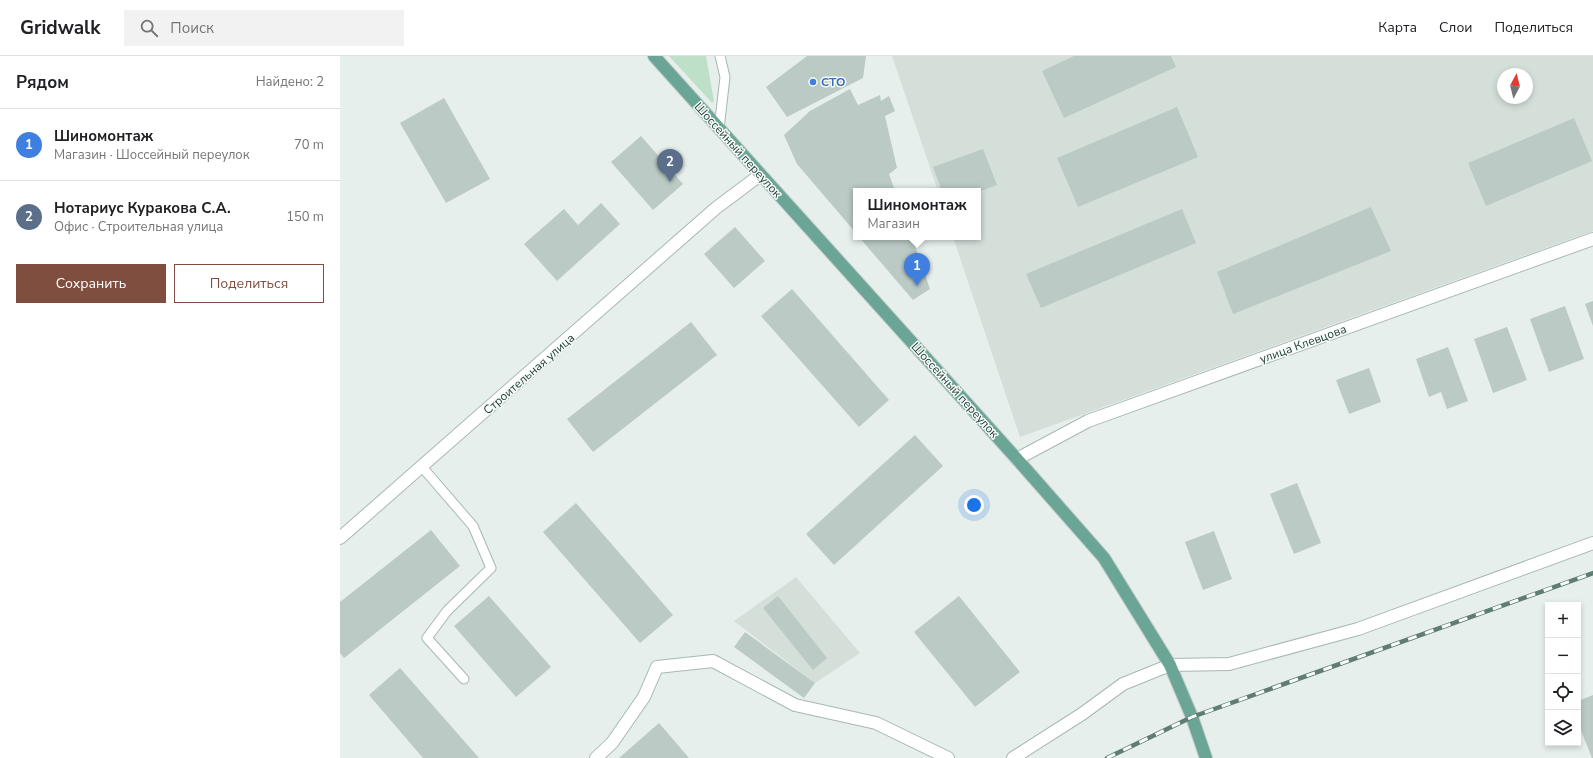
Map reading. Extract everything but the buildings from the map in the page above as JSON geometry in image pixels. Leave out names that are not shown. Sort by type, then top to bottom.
[{"type":"main road","name":"Шоссейный переулок","points":[[654,56],[1017,459],[1104,558],[1170,665],[1192,717],[1206,758]]},
{"type":"street","name":"Строительная улица","points":[[340,538],[716,208],[760,175]]},
{"type":"street","name":"улица Клевцова","points":[[1017,459],[1088,421],[1593,239]]},
{"type":"street","points":[[1013,758],[1082,714],[1123,684],[1170,665],[1229,664],[1358,629],[1593,543]]},
{"type":"street","points":[[596,758],[612,744],[644,697],[657,667],[713,661],[795,705],[876,723],[948,758]]},
{"type":"lane","points":[[719,129],[724,77],[720,56]]},
{"type":"lane","points":[[422,467],[473,526],[491,568],[447,611],[427,638],[464,679]]},
{"type":"shaded area","points":[[892,56],[1593,56],[1593,231],[1020,437],[954,240],[981,240],[981,188],[937,188]]},
{"type":"shaded area","points":[[796,577],[860,653],[815,683],[734,621]]},
{"type":"green space","points":[[669,56],[706,56],[714,101],[712,103]]},
{"type":"railway","points":[[1107,758],[1192,717],[1593,573]]},
{"type":"place","name":"СТО","points":[[813,82]]},
{"type":"place","name":"Нотариус Куракова С.А.","points":[[670,182]]},
{"type":"place","name":"Шиномонтаж","points":[[917,286]]}]
